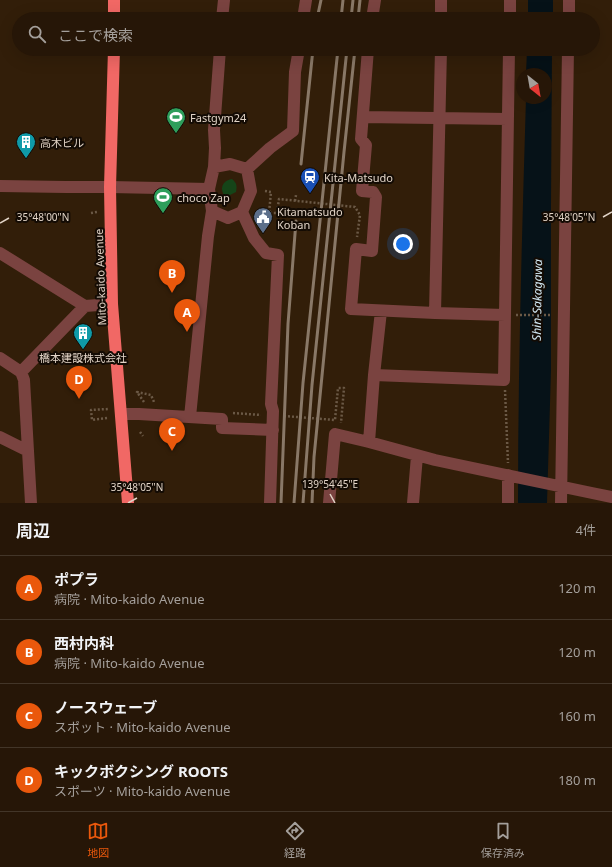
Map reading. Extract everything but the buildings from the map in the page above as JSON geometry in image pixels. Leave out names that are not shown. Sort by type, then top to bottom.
[{"type":"highway","points":[[114,0],[114,12]]},
{"type":"highway","name":"Mito-kaido Avenue","points":[[114,56],[110,187],[112,304],[128,503]]},
{"type":"street","points":[[223,12],[224,0]]},
{"type":"street","points":[[304,12],[306,0]]},
{"type":"street","points":[[373,12],[375,0]]},
{"type":"street","points":[[441,12],[442,0]]},
{"type":"street","points":[[510,0],[510,12]]},
{"type":"street","points":[[569,0],[569,12]]},
{"type":"street","points":[[190,417],[208,236],[212,211],[209,189],[214,167],[214,130],[219,56]]},
{"type":"street","points":[[247,168],[293,131],[295,72],[298,56]]},
{"type":"street","points":[[367,56],[361,139],[366,145],[362,191],[372,192],[376,197],[372,251],[356,249],[351,309],[510,315]]},
{"type":"street","points":[[435,313],[441,56]]},
{"type":"street","points":[[374,375],[504,380],[510,315],[509,56]]},
{"type":"street","points":[[561,503],[568,56]]},
{"type":"street","points":[[363,117],[508,119]]},
{"type":"street","points":[[214,167],[230,164],[247,168]]},
{"type":"street","points":[[212,211],[228,218],[242,212],[251,191],[247,168]]},
{"type":"street","points":[[0,186],[209,189]]},
{"type":"street","points":[[242,212],[254,238],[266,254],[278,255],[271,404],[273,411],[273,430],[270,503]]},
{"type":"street","points":[[0,253],[85,306],[112,304]]},
{"type":"street","points":[[21,372],[85,306]]},
{"type":"street","points":[[369,442],[381,311]]},
{"type":"street","points":[[0,358],[21,372],[24,380],[31,503]]},
{"type":"street","points":[[122,414],[222,419],[222,428],[273,430]]},
{"type":"street","points":[[329,503],[335,434],[417,456],[508,476],[612,496]]},
{"type":"street","points":[[0,437],[28,451]]},
{"type":"street","points":[[413,503],[417,456]]},
{"type":"street","points":[[508,476],[508,503]]},
{"type":"path","points":[[265,191],[271,192],[269,213],[277,213],[279,199],[355,207],[360,215],[356,244]]},
{"type":"path","points":[[295,201],[296,195]]},
{"type":"path","points":[[91,213],[97,212]]},
{"type":"path","points":[[510,315],[558,315]]},
{"type":"path","points":[[504,380],[508,476]]},
{"type":"path","points":[[280,416],[335,420],[338,388],[344,388],[341,422]]},
{"type":"path","points":[[144,404],[137,392],[150,395],[154,402]]},
{"type":"path","points":[[91,410],[92,420],[107,418]]},
{"type":"path","points":[[140,432],[143,436]]},
{"type":"green space","points":[[232,179],[236,185],[236,192],[228,196],[224,195],[222,189],[223,184]]},
{"type":"water","points":[[528,0],[553,0],[553,12],[528,12]]},
{"type":"water","points":[[527,56],[552,56],[552,68],[526,68]]},
{"type":"water","name":"Shin-Sakagawa","points":[[526,104],[552,104],[551,370],[547,503],[518,503],[519,351]]},
{"type":"railway","points":[[318,12],[321,0]]},
{"type":"railway","points":[[342,12],[343,0]]},
{"type":"railway","points":[[352,12],[353,0]]},
{"type":"railway","points":[[359,12],[360,0]]},
{"type":"railway","points":[[301,164],[312,56]]},
{"type":"railway","points":[[294,503],[303,383],[337,56]]},
{"type":"railway","points":[[303,503],[312,385],[346,56]]},
{"type":"railway","points":[[312,503],[314,457],[354,56]]},
{"type":"railway","points":[[281,503],[288,324],[296,221]]},
{"type":"place","name":"Fastgym24","points":[[176,134]]},
{"type":"place","name":"高木ビル","points":[[26,159]]},
{"type":"place","name":"Kita-Matsudo","points":[[310,194]]},
{"type":"place","name":"choco Zap","points":[[163,214]]},
{"type":"place","name":"Kitamatsudo Koban","points":[[263,234]]},
{"type":"place","name":"西村内科","points":[[172,293]]},
{"type":"place","name":"ポプラ","points":[[187,332]]},
{"type":"place","name":"橋本建設株式会社","points":[[83,350]]},
{"type":"place","name":"キックボクシング ROOTS","points":[[79,399]]},
{"type":"place","name":"ノースウェーブ","points":[[172,451]]}]
